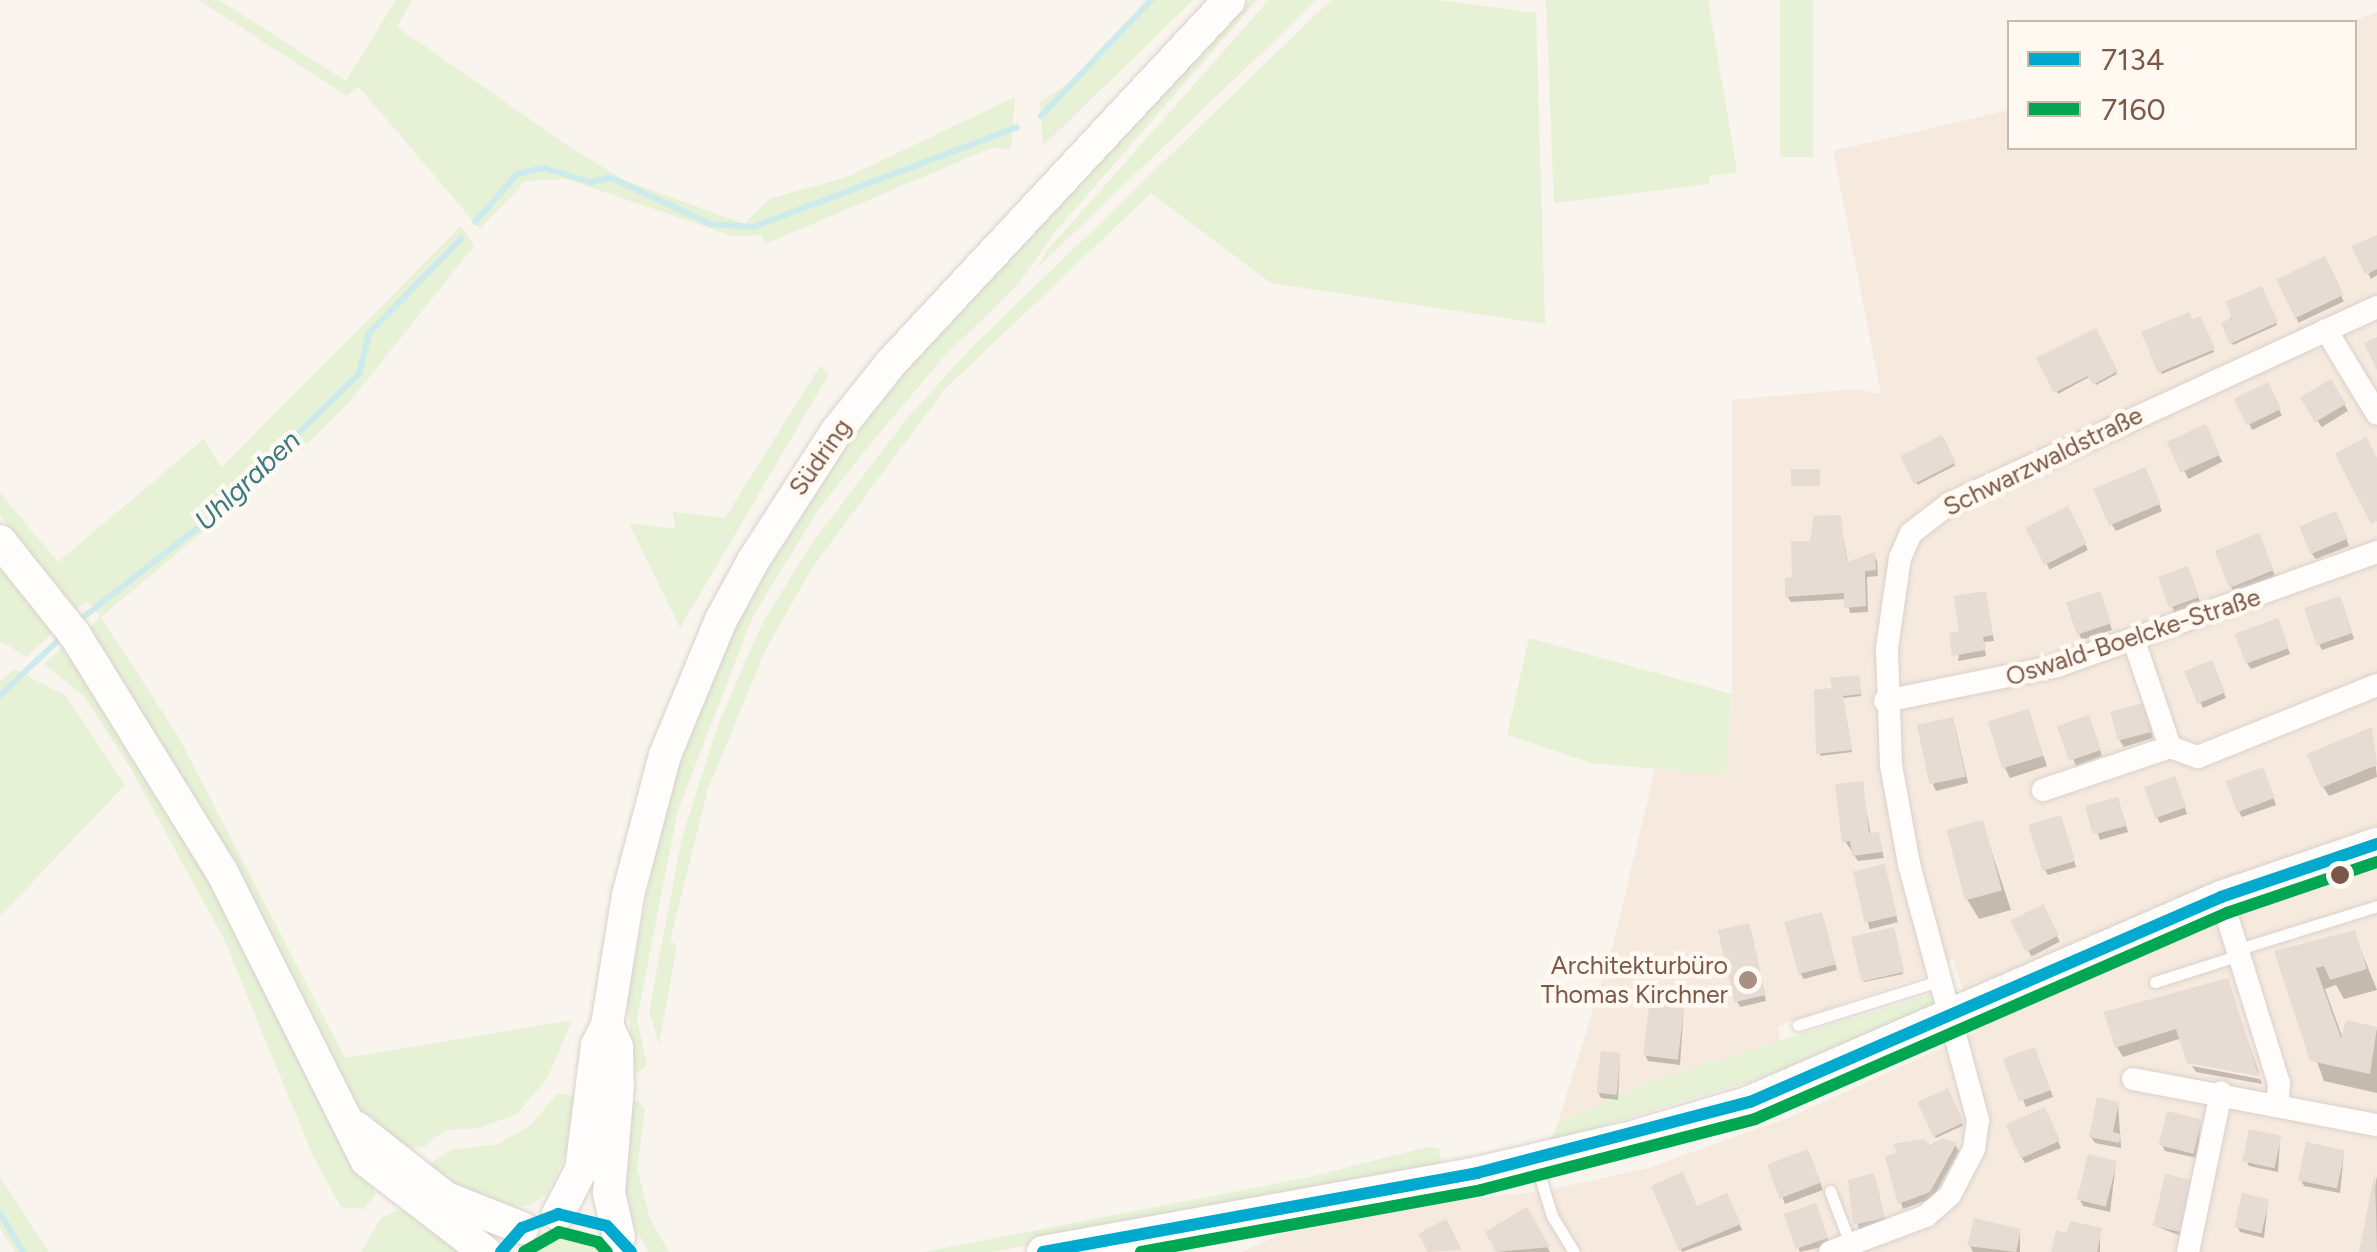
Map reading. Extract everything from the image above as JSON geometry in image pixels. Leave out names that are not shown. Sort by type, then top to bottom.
[{"type":"main road","name":"Südring","points":[[558,1214],[581,1170],[597,1045],[607,1024],[628,894],[665,755],[721,620],[792,496],[891,363],[1229,0]]},
{"type":"main road","points":[[0,541],[68,626],[222,872],[376,1172],[485,1252]]},
{"type":"main road","points":[[1043,1252],[1535,1160],[1750,1102],[2221,897],[2377,844]]},
{"type":"main road","name":"Südring","points":[[607,1024],[617,1047],[609,1193],[625,1244]]},
{"type":"main road","points":[[351,1123],[446,1198],[512,1240],[558,1214],[592,1219],[625,1244]]},
{"type":"street","name":"Schwarzwaldstraße","points":[[1840,1248],[1926,1216],[1950,1195],[1974,1149],[1978,1120],[1909,864],[1884,701],[1900,558],[1911,532],[1928,517],[2377,307]]},
{"type":"street","points":[[2326,330],[2377,414]]},
{"type":"street","name":"Oswald-Boelcke-Straße","points":[[1884,701],[1992,683],[2134,640],[2377,552]]},
{"type":"street","points":[[2134,640],[2170,747]]},
{"type":"street","points":[[2042,790],[2170,747],[2198,757],[2377,685]]},
{"type":"street","points":[[2221,897],[2279,1083],[2277,1104]]},
{"type":"street","points":[[2133,1078],[2377,1125]]},
{"type":"street","points":[[2188,1252],[2221,1092]]},
{"type":"lane","points":[[2155,982],[2377,906]]},
{"type":"lane","points":[[1798,1025],[1938,982]]},
{"type":"lane","points":[[1535,1160],[1552,1216],[1574,1252]]},
{"type":"lane","points":[[1830,1191],[1840,1248]]},
{"type":"shaded area","points":[[2377,12],[2377,1252],[1241,1252],[1295,1228],[1390,1207],[1537,1192],[1645,1169],[1788,1118],[1977,1032],[1953,959],[1921,977],[1778,1026],[1780,1043],[1652,1081],[1558,1123],[1613,945],[1656,765],[1725,775],[1732,694],[1732,400],[1855,389],[1881,394],[1833,151],[2007,110],[2007,150],[2357,150],[2355,20]]},
{"type":"green space","points":[[199,0],[219,0],[346,81],[396,0],[412,0],[397,27],[576,151],[626,181],[745,224],[769,199],[847,177],[1015,97],[1011,149],[991,148],[765,244],[762,235],[733,236],[566,179],[525,181],[480,229],[359,87],[347,96]]},
{"type":"green space","points":[[1149,0],[1193,0],[1043,146],[1040,102],[1079,76]]},
{"type":"green space","points":[[1251,0],[1257,0],[1055,232],[1018,284],[941,360],[866,449],[817,512],[753,616],[678,810],[637,1018],[647,1065],[635,1074],[627,999],[665,805],[713,672],[751,594],[857,429],[930,340]]},
{"type":"green space","points":[[1269,0],[1317,0],[1037,268],[1046,252]]},
{"type":"green space","points":[[1331,0],[1439,0],[1536,13],[1545,324],[1271,283],[1151,193],[945,389],[812,568],[766,649],[708,789],[670,941],[677,945],[659,1045],[649,1011],[682,838],[718,725],[761,626],[810,546],[904,422],[970,349]]},
{"type":"green space","points":[[1546,0],[1708,0],[1737,172],[1709,176],[1710,184],[1554,203]]},
{"type":"green space","points":[[1780,0],[1813,0],[1813,157],[1780,157]]},
{"type":"green space","points":[[461,226],[474,246],[352,399],[305,446],[101,617],[178,736],[345,1058],[572,1020],[548,1077],[517,1114],[478,1128],[445,1130],[425,1146],[409,1149],[363,1113],[329,1063],[207,817],[89,629],[101,616],[86,601],[76,609],[0,516],[0,493],[58,562],[204,439],[221,468]]},
{"type":"green space","points":[[820,366],[829,374],[680,628],[629,523],[675,529],[673,512],[725,518]]},
{"type":"green space","points":[[0,558],[52,633],[27,657],[0,641]]},
{"type":"green space","points":[[1529,638],[1732,694],[1725,775],[1591,763],[1507,735]]},
{"type":"green space","points":[[65,645],[126,731],[255,962],[305,1073],[373,1178],[375,1194],[364,1209],[341,1207],[313,1156],[223,937],[128,764],[84,696],[44,664]]},
{"type":"green space","points":[[14,669],[66,696],[125,785],[0,916],[0,682]]},
{"type":"green space","points":[[1930,994],[1934,1004],[1765,1077],[1550,1141],[1558,1123],[1652,1081]]},
{"type":"green space","points":[[558,1093],[580,1097],[574,1136],[548,1193],[530,1205],[503,1207],[456,1192],[424,1168],[451,1150],[498,1144],[532,1124]]},
{"type":"green space","points":[[638,1100],[645,1111],[637,1168],[650,1219],[669,1252],[648,1252],[618,1191],[630,1104]]},
{"type":"green space","points":[[1427,1147],[1439,1149],[1442,1164],[992,1252],[924,1252],[1310,1177]]},
{"type":"green space","points":[[0,1178],[49,1252],[15,1252],[0,1228]]},
{"type":"green space","points":[[399,1210],[408,1211],[467,1252],[361,1252],[381,1218]]},
{"type":"green space","points":[[562,1227],[583,1230],[614,1252],[517,1252],[541,1233]]},
{"type":"building","points":[[2377,235],[2377,269],[2366,275],[2351,246]]},
{"type":"building","points":[[2325,256],[2344,295],[2295,318],[2276,280]]},
{"type":"building","points":[[2262,286],[2278,322],[2230,344],[2221,323],[2232,318],[2225,302]]},
{"type":"building","points":[[2189,312],[2192,319],[2201,316],[2215,349],[2158,373],[2141,332]]},
{"type":"building","points":[[2096,328],[2118,371],[2093,385],[2088,376],[2054,393],[2036,358]]},
{"type":"building","points":[[2377,337],[2377,370],[2364,343]]},
{"type":"building","points":[[2331,379],[2346,404],[2315,422],[2300,398]]},
{"type":"building","points":[[2268,382],[2281,409],[2247,426],[2234,399]]},
{"type":"building","points":[[2206,424],[2220,455],[2181,473],[2167,441]]},
{"type":"building","points":[[1942,435],[1956,463],[1914,484],[1900,456]]},
{"type":"building","points":[[2366,437],[2377,458],[2377,521],[2371,524],[2335,454]]},
{"type":"building","points":[[2145,467],[2161,504],[2109,526],[2093,489]]},
{"type":"building","points":[[1791,469],[1820,469],[1820,486],[1791,486]]},
{"type":"building","points":[[2068,506],[2087,543],[2044,565],[2025,528]]},
{"type":"building","points":[[2336,511],[2348,539],[2311,554],[2299,527]]},
{"type":"building","points":[[1841,515],[1847,562],[1875,552],[1876,570],[1865,571],[1866,606],[1844,608],[1844,593],[1785,597],[1785,578],[1792,577],[1791,541],[1810,541],[1814,516]]},
{"type":"building","points":[[2259,533],[2274,570],[2229,588],[2214,551]]},
{"type":"building","points":[[2188,566],[2199,597],[2169,608],[2158,577]]},
{"type":"building","points":[[1986,591],[1993,635],[1983,637],[1985,650],[1952,656],[1949,633],[1959,632],[1954,596]]},
{"type":"building","points":[[2100,591],[2111,623],[2077,635],[2066,603]]},
{"type":"building","points":[[2340,596],[2353,633],[2317,645],[2304,608]]},
{"type":"building","points":[[2278,618],[2289,648],[2246,664],[2235,634]]},
{"type":"building","points":[[2212,660],[2225,692],[2197,704],[2184,671]]},
{"type":"building","points":[[1859,675],[1862,694],[1843,696],[1852,750],[1816,754],[1814,690],[1832,688],[1830,678]]},
{"type":"building","points":[[2143,703],[2151,732],[2118,741],[2110,712]]},
{"type":"building","points":[[2029,709],[2043,756],[2002,768],[1988,722]]},
{"type":"building","points":[[2089,715],[2101,750],[2069,761],[2057,726]]},
{"type":"building","points":[[1953,717],[1966,777],[1929,784],[1917,725]]},
{"type":"building","points":[[2372,727],[2377,765],[2321,788],[2307,754]]},
{"type":"building","points":[[2263,767],[2275,798],[2237,812],[2226,781]]},
{"type":"building","points":[[2175,776],[2186,807],[2155,818],[2144,787]]},
{"type":"building","points":[[1863,781],[1869,833],[1879,832],[1882,852],[1852,856],[1850,841],[1842,842],[1835,784]]},
{"type":"building","points":[[2118,797],[2126,826],[2093,835],[2085,806]]},
{"type":"building","points":[[2061,815],[2075,861],[2043,871],[2028,825]]},
{"type":"building","points":[[1983,820],[2002,891],[1965,900],[1946,830]]},
{"type":"building","points":[[1885,864],[1897,916],[1865,923],[1853,871]]},
{"type":"building","points":[[2043,904],[2059,935],[2026,952],[2010,921]]},
{"type":"building","points":[[1822,912],[1836,964],[1798,974],[1784,922]]},
{"type":"building","points":[[1749,923],[1766,995],[1734,1002],[1718,930]]},
{"type":"building","points":[[1894,927],[1904,972],[1861,982],[1851,937]]},
{"type":"building","points":[[2355,930],[2367,969],[2330,980],[2324,966],[2316,968],[2341,1038],[2346,1020],[2377,1027],[2370,1074],[2310,1061],[2274,951]]},
{"type":"building","points":[[2228,978],[2259,1076],[2187,1063],[2176,1029],[2115,1048],[2104,1012]]},
{"type":"building","points":[[1650,999],[1685,1003],[1678,1060],[1643,1056]]},
{"type":"building","points":[[2035,1047],[2051,1090],[2019,1102],[2003,1059]]},
{"type":"building","points":[[1601,1051],[1621,1053],[1617,1095],[1597,1093]]},
{"type":"building","points":[[1948,1088],[1964,1122],[1933,1137],[1917,1102]]},
{"type":"building","points":[[2097,1097],[2119,1102],[2113,1132],[2121,1134],[2119,1143],[2089,1137]]},
{"type":"building","points":[[2045,1107],[2060,1141],[2021,1158],[2006,1124]]},
{"type":"building","points":[[2167,1111],[2202,1120],[2193,1154],[2159,1145]]},
{"type":"building","points":[[2249,1129],[2281,1136],[2274,1168],[2242,1161]]},
{"type":"building","points":[[1942,1138],[1957,1143],[1930,1192],[1898,1204],[1885,1157],[1897,1152],[1893,1144],[1923,1139],[1930,1145]]},
{"type":"building","points":[[2306,1142],[2345,1150],[2337,1188],[2298,1180]]},
{"type":"building","points":[[1808,1149],[1821,1183],[1780,1198],[1767,1165]]},
{"type":"building","points":[[2088,1154],[2117,1161],[2106,1207],[2077,1200]]},
{"type":"building","points":[[1683,1172],[1697,1206],[1727,1193],[1741,1224],[1679,1250],[1651,1186]]},
{"type":"building","points":[[2375,1172],[2377,1252],[2359,1252]]},
{"type":"building","points":[[1874,1173],[1885,1218],[1853,1225],[1848,1180]]},
{"type":"building","points":[[2165,1174],[2192,1180],[2180,1232],[2153,1226]]},
{"type":"building","points":[[2242,1193],[2269,1199],[2261,1233],[2234,1227]]},
{"type":"building","points":[[1816,1203],[1828,1238],[1796,1249],[1784,1214]]},
{"type":"building","points":[[1527,1207],[1550,1247],[1496,1252],[1485,1232]]},
{"type":"building","points":[[1974,1218],[2021,1229],[2016,1252],[1967,1246]]},
{"type":"building","points":[[1446,1219],[1462,1250],[1428,1252],[1418,1234]]},
{"type":"building","points":[[2070,1221],[2102,1228],[2097,1252],[2051,1252],[2056,1230],[2067,1233]]},
{"type":"waterway","name":"Uhlgraben","points":[[1041,116],[1151,0]]},
{"type":"waterway","name":"Uhlgraben","points":[[475,222],[517,174],[544,168],[590,182],[611,178],[711,224],[753,227],[1017,127]]},
{"type":"waterway","name":"Uhlgraben","points":[[77,622],[218,512],[359,374],[369,333],[461,239]]},
{"type":"waterway","name":"Uhlgraben","points":[[0,695],[65,634]]},
{"type":"waterway","points":[[0,1213],[23,1252]]},
{"type":"transit line","name":"7134","points":[[1043,1252],[1477,1173],[1750,1102],[2221,897],[2377,844]]},
{"type":"transit line","name":"7160","points":[[1141,1252],[1481,1190],[1755,1119],[2227,913],[2377,862]]},
{"type":"transit line","name":"7134","points":[[501,1252],[522,1228],[558,1214],[607,1226],[631,1252]]},
{"type":"transit line","name":"7160","points":[[524,1252],[559,1232],[598,1242],[607,1252]]},
{"type":"place","name":"Architekturbüro Thomas Kirchner","points":[[1748,980]]}]
